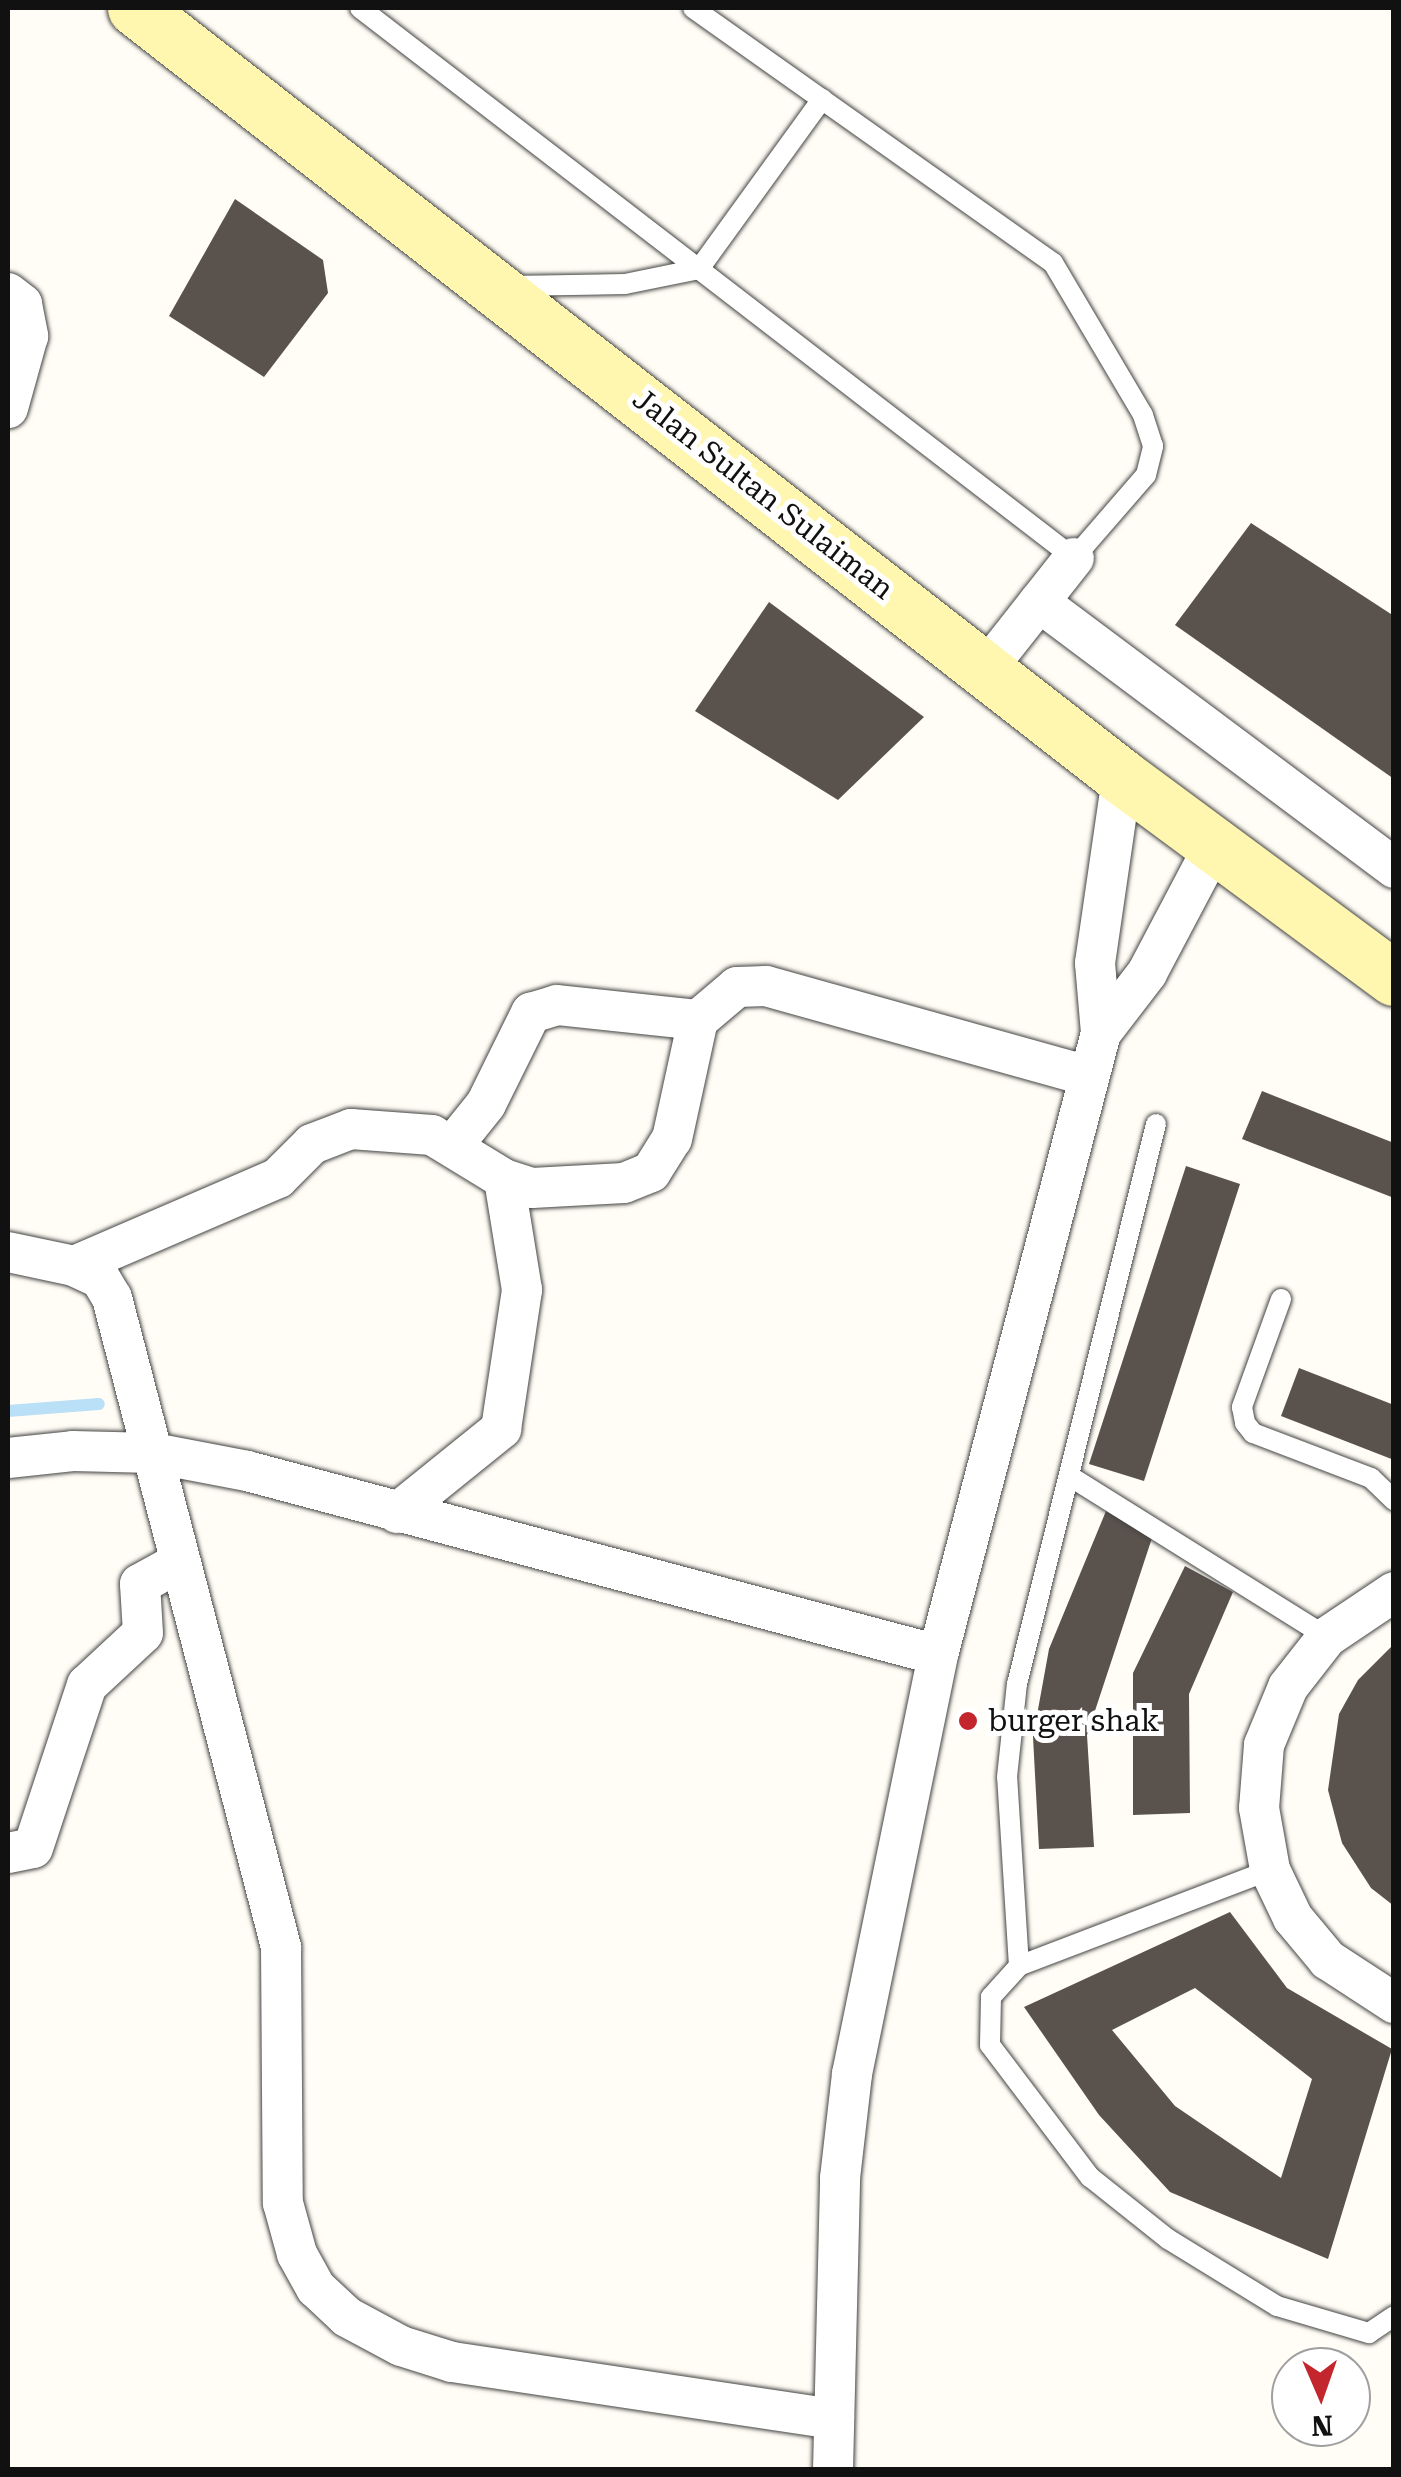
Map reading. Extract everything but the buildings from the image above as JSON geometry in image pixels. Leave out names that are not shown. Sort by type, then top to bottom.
[{"type":"street","name":"Jalan Sultan Sulaiman","points":[[135,8],[1122,776],[1394,978]]},
{"type":"street","points":[[8,292],[22,304],[28,336],[8,408]]},
{"type":"street","points":[[988,668],[1074,558]]},
{"type":"street","points":[[1039,602],[1394,868]]},
{"type":"street","points":[[833,2470],[840,2178],[852,2074],[938,1655],[1101,1034],[1095,963],[1122,776]]},
{"type":"street","points":[[1101,1034],[1147,973],[1215,844]]},
{"type":"street","points":[[74,1266],[278,1178],[312,1144],[350,1129],[432,1135],[454,1144],[504,1179],[550,1187],[624,1183],[651,1172],[672,1139],[698,1020],[737,987],[766,986],[1089,1076]]},
{"type":"street","points":[[454,1144],[486,1104],[531,1013],[557,1005],[698,1020]]},
{"type":"street","points":[[398,1513],[500,1429],[522,1290],[504,1179]]},
{"type":"street","points":[[8,1252],[74,1266],[100,1278],[112,1298],[282,1946],[284,2203],[297,2254],[316,2288],[348,2317],[401,2346],[452,2362],[834,2419]]},
{"type":"street","points":[[8,1458],[73,1451],[153,1454],[247,1471],[938,1655]]},
{"type":"street","points":[[8,1854],[33,1848],[87,1686],[143,1633],[140,1584],[180,1562]]},
{"type":"street","points":[[1394,1592],[1327,1636],[1288,1686],[1264,1745],[1259,1808],[1270,1870],[1293,1918],[1328,1960],[1394,2002]]},
{"type":"lane","points":[[360,8],[1074,558],[1146,475],[1152,446],[1143,414],[1053,262],[693,8]]},
{"type":"lane","points":[[494,286],[624,284],[699,269],[822,99]]},
{"type":"lane","points":[[1020,1966],[1006,1777],[1016,1684],[1071,1477],[1156,1124]]},
{"type":"lane","points":[[1282,1298],[1242,1407],[1245,1423],[1253,1433],[1372,1478],[1394,1500]]},
{"type":"lane","points":[[1071,1477],[1327,1636]]},
{"type":"lane","points":[[1270,1870],[1020,1966],[991,1997],[986,2020],[990,2045],[1090,2177],[1168,2239],[1277,2306],[1369,2333],[1394,2316]]},
{"type":"waterway","points":[[8,1411],[99,1404]]},
{"type":"place","name":"burger shak","points":[[968,1721]]}]
